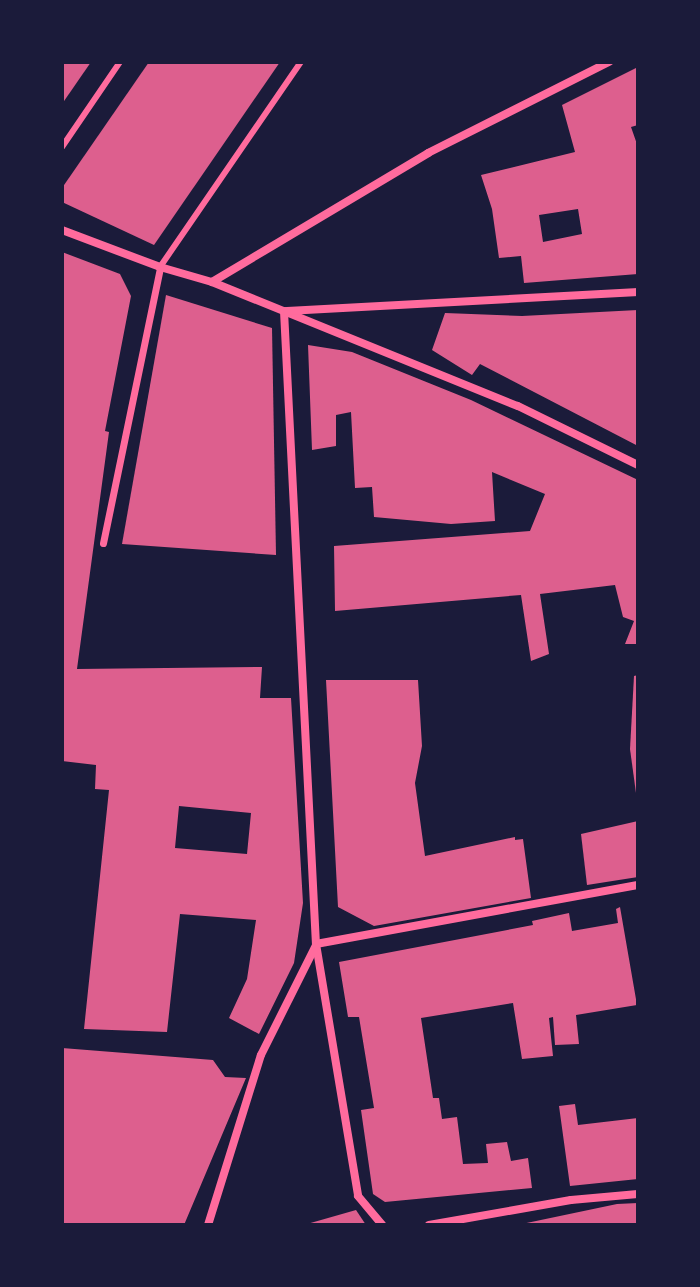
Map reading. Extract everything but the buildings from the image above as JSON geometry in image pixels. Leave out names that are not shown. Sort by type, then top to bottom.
[{"type":"street","points":[[212,282],[428,153],[609,62]]},
{"type":"street","points":[[62,230],[160,267],[212,282],[518,406],[638,465]]},
{"type":"street","points":[[103,543],[160,267]]},
{"type":"street","points":[[284,311],[638,292]]},
{"type":"street","points":[[284,311],[316,944],[358,1196],[382,1225]]},
{"type":"street","points":[[316,944],[638,885]]},
{"type":"street","points":[[208,1225],[261,1055],[316,944]]},
{"type":"street","points":[[429,1225],[571,1200],[638,1194]]},
{"type":"lane","points":[[62,147],[120,62]]},
{"type":"lane","points":[[160,267],[301,62]]}]
